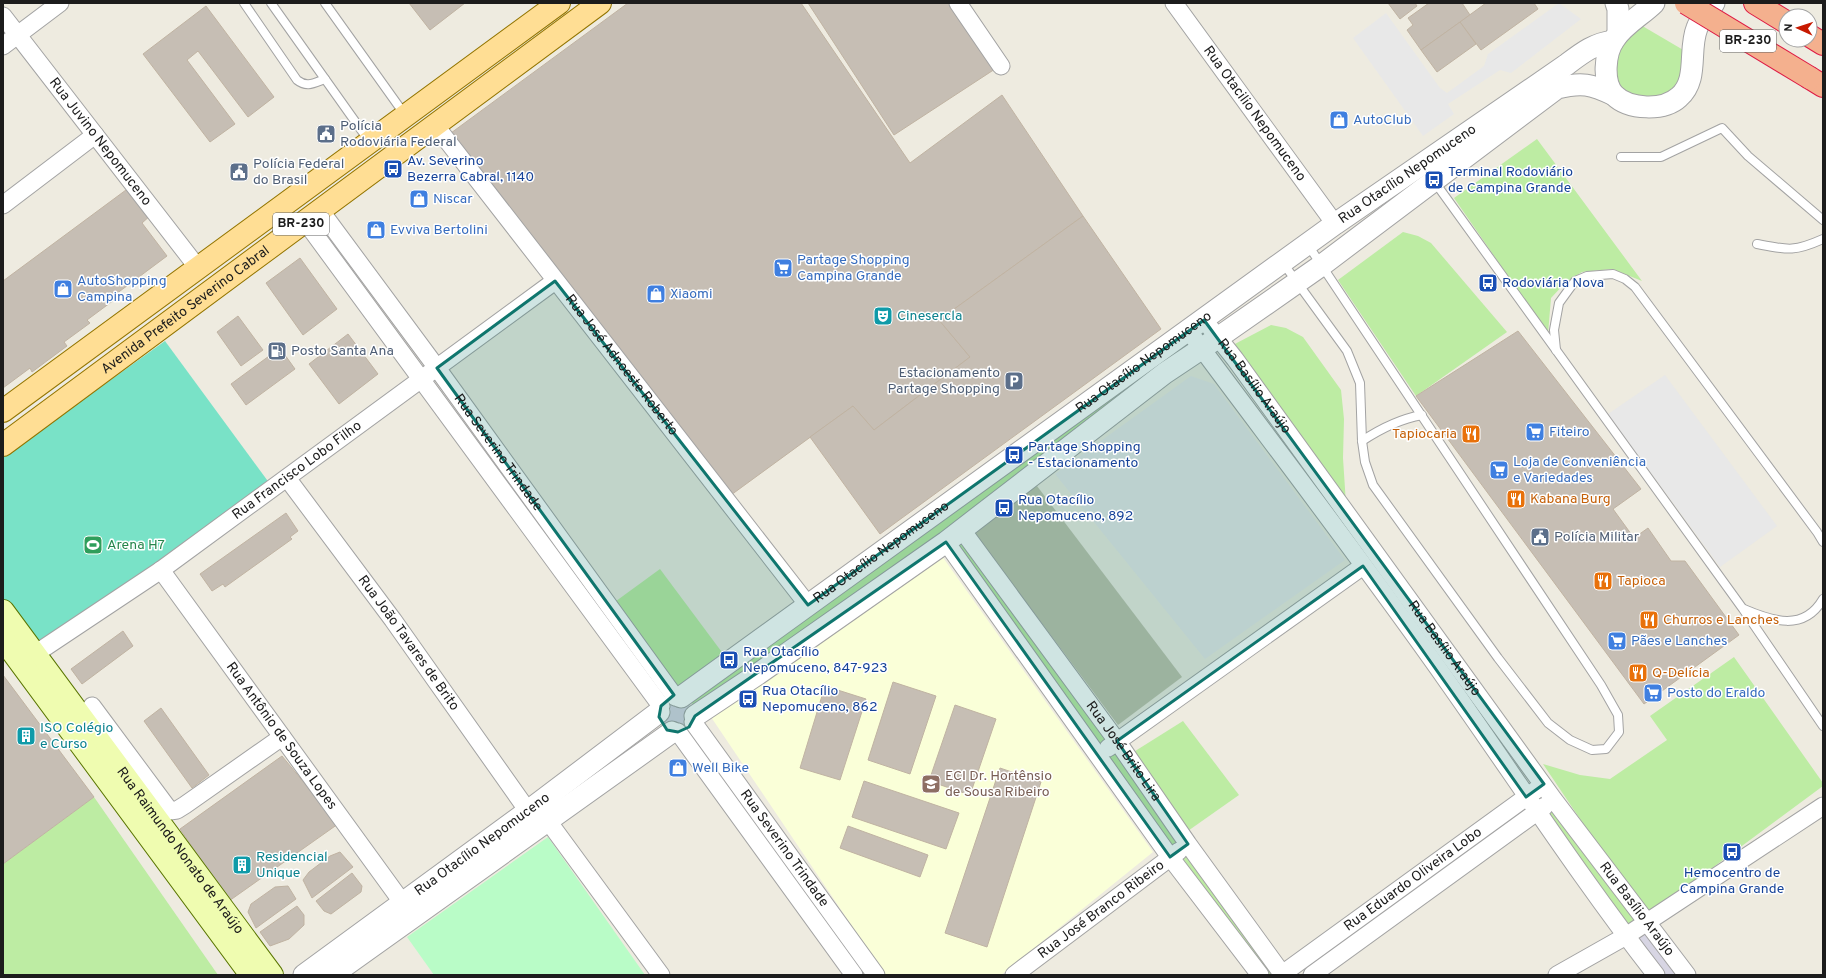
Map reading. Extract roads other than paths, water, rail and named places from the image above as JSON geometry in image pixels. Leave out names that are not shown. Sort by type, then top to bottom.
[{"type":"highway","name":"BR-230","points":[[1686,3],[1816,82]]},
{"type":"highway","name":"BR-230","points":[[1754,3],[1778,17]]},
{"type":"main road","name":"Avenida Prefeito Severino Cabral","points":[[3,411],[559,3]]},
{"type":"main road","name":"Avenida Prefeito Severino Cabral","points":[[3,445],[600,3]]},
{"type":"main road","name":"Rua Raimundo Nonato de Araújo","points":[[3,611],[272,975]]},
{"type":"main road","name":"Rua Raimundo Nonato de Araújo","points":[[3,640],[251,975]]},
{"type":"street","points":[[3,46],[60,3]]},
{"type":"street","points":[[958,3],[1001,66]]},
{"type":"street","name":"Rua Otacilio Nepomuceno","points":[[1174,3],[1336,224]]},
{"type":"street","points":[[1614,95],[1609,84],[1607,67],[1615,37],[1618,9],[1616,3]]},
{"type":"street","points":[[1615,37],[1654,3]]},
{"type":"street","name":"Rua Otacílio Nepomuceno","points":[[1525,103],[1557,88],[1575,84],[1595,86],[1632,105],[1651,107],[1666,105],[1679,98],[1688,87],[1692,74],[1692,55],[1697,28],[1714,3]]},
{"type":"street","name":"Rua Juvino Nepomuceno","points":[[3,16],[198,268]]},
{"type":"street","name":"Rua Otacílio Nepomuceno","points":[[332,975],[548,821],[954,536],[1165,373],[1322,265],[1428,172],[1525,103],[1580,53],[1598,43],[1615,37]]},
{"type":"street","name":"Rua José Adnoeste Roberto","points":[[435,125],[808,605]]},
{"type":"street","points":[[3,205],[94,135]]},
{"type":"street","name":"Rua Otacílio Nepomuceno","points":[[304,975],[528,811],[669,703],[808,605],[1282,262],[1336,224],[1428,172]]},
{"type":"street","name":"Rua Severino Trindade","points":[[312,216],[390,305],[437,368],[669,703]]},
{"type":"street","name":"Rua Severino Trindade","points":[[312,216],[375,316],[422,380],[669,703]]},
{"type":"street","name":"Rua Francisco Lobo Filho","points":[[35,654],[161,570],[555,281]]},
{"type":"street","points":[[375,316],[390,305]]},
{"type":"street","name":"Rua Basílio Araújo","points":[[1196,325],[1219,337],[1544,784],[1554,800],[1687,975]]},
{"type":"street","name":"Rua Basílio Araújo","points":[[1196,325],[1201,348],[1445,678],[1526,797],[1626,936],[1656,975]]},
{"type":"street","name":"Rua João Tavares de Brito","points":[[287,478],[393,620],[528,811]]},
{"type":"street","name":"Rua José Brito Lira","points":[[954,536],[1116,742],[1282,975]]},
{"type":"street","name":"Rua José Brito Lira","points":[[954,536],[1098,755],[1170,857],[1260,975]]},
{"type":"street","points":[[1098,755],[1363,566]]},
{"type":"street","name":"Rua Antônio de Souza Lopes","points":[[161,570],[277,742],[402,902]]},
{"type":"street","points":[[686,699],[693,706],[684,726],[663,726],[660,722],[669,703],[686,699]]},
{"type":"street","points":[[92,706],[170,811],[177,810],[277,742]]},
{"type":"street","name":"Rua Severino Trindade","points":[[684,726],[854,975]]},
{"type":"street","name":"Rua Severino Trindade","points":[[684,726],[876,975]]},
{"type":"street","name":"Rua Eduardo Oliveira Lobo","points":[[1282,975],[1544,784]]},
{"type":"street","name":"Rua Eduardo Oliveira Lobo","points":[[1312,975],[1554,800]]},
{"type":"street","points":[[1557,975],[1626,936],[1823,806]]},
{"type":"street","points":[[548,821],[661,975]]},
{"type":"street","name":"Rua José Branco Ribeiro","points":[[1014,975],[1188,844]]},
{"type":"lane","points":[[244,3],[297,80],[302,84],[308,85],[325,78]]},
{"type":"lane","points":[[271,3],[369,141]]},
{"type":"lane","points":[[325,3],[405,115]]},
{"type":"lane","points":[[1621,157],[1661,157],[1722,128],[1748,156],[1823,220]]},
{"type":"lane","points":[[1428,172],[1556,352],[1743,609],[1823,726]]},
{"type":"lane","points":[[1757,244],[1786,250],[1805,247],[1823,239]]},
{"type":"lane","points":[[1282,262],[1347,351],[1360,383],[1362,440],[1365,462],[1373,485],[1498,658],[1548,723],[1570,740],[1592,750],[1606,749],[1619,732],[1618,715],[1596,679],[1308,244]]},
{"type":"lane","points":[[1556,352],[1554,330],[1559,303],[1576,281],[1587,276],[1613,274],[1625,279],[1635,286],[1823,542]]},
{"type":"lane","points":[[1362,440],[1409,417],[1422,415]]},
{"type":"lane","points":[[1743,609],[1763,617],[1788,622],[1798,620],[1808,615],[1820,604],[1823,599]]},
{"type":"place","name":"AutoClub","points":[[1339,120]]},
{"type":"place","name":"Polícia Rodoviária Federal","points":[[326,134]]},
{"type":"place","name":"Av. Severino Bezerra Cabral, 1140","points":[[393,169]]},
{"type":"place","name":"Polícia Federal do Brasil","points":[[239,172]]},
{"type":"place","name":"Terminal Rodoviário de Campina Grande","points":[[1434,180]]},
{"type":"place","name":"Niscar","points":[[419,199]]},
{"type":"place","name":"Evviva Bertolini","points":[[376,230]]},
{"type":"place","name":"Partage Shopping Campina Grande","points":[[783,268]]},
{"type":"place","name":"Rodoviária Nova","points":[[1488,283]]},
{"type":"place","name":"AutoShopping Campina","points":[[63,289]]},
{"type":"place","name":"Xiaomi","points":[[656,294]]},
{"type":"place","name":"Cinesercla","points":[[883,316]]},
{"type":"place","name":"Posto Santa Ana","points":[[277,351]]},
{"type":"place","name":"Estacionamento Partage Shopping","points":[[1014,381]]},
{"type":"place","name":"Fiteiro","points":[[1535,432]]},
{"type":"place","name":"Tapiocaria","points":[[1471,434]]},
{"type":"place","name":"Partage Shopping - Estacionamento","points":[[1014,455]]},
{"type":"place","name":"Loja de Conveniência e Variedades","points":[[1499,470]]},
{"type":"place","name":"Kabana Burg","points":[[1516,499]]},
{"type":"place","name":"Rua Otacílio Nepomuceno, 892","points":[[1004,508]]},
{"type":"place","name":"Polícia Militar","points":[[1540,537]]},
{"type":"place","name":"Arena H7","points":[[93,545]]},
{"type":"place","name":"Tapioca","points":[[1603,581]]},
{"type":"place","name":"Churros e Lanches","points":[[1649,620]]},
{"type":"place","name":"Pães e Lanches","points":[[1617,641]]},
{"type":"place","name":"Rua Otacílio Nepomuceno, 847-923","points":[[729,660]]},
{"type":"place","name":"Q-Delícia","points":[[1638,673]]},
{"type":"place","name":"Posto do Eraldo","points":[[1653,693]]},
{"type":"place","name":"Rua Otacílio Nepomuceno, 862","points":[[748,699]]},
{"type":"place","name":"ISO Colégio e Curso","points":[[26,736]]},
{"type":"place","name":"Well Bike","points":[[678,768]]},
{"type":"place","name":"ECI Dr. Hortênsio de Sousa Ribeiro","points":[[931,784]]},
{"type":"place","name":"Hemocentro de Campina Grande","points":[[1732,852]]},
{"type":"place","name":"Residencial Unique","points":[[242,865]]}]
